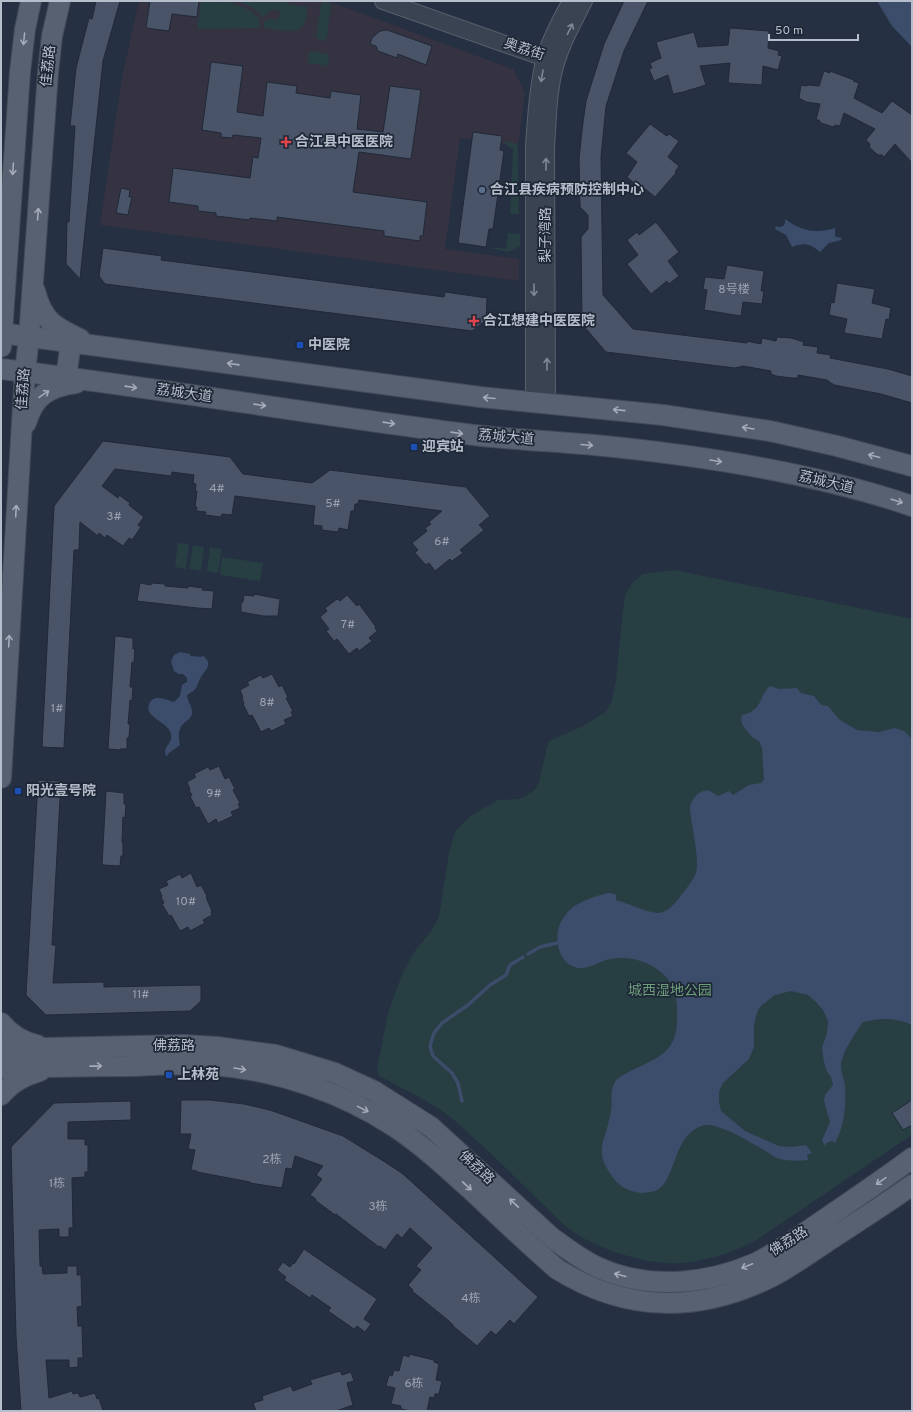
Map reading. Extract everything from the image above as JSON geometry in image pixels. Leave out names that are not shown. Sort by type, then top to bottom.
[{"type":"main road","name":"佳荔路","points":[[1,338],[20,72],[25,29],[31,1]]},
{"type":"main road","name":"佳荔路","points":[[1,778],[10,472],[21,440],[48,73],[52,36],[60,1]]},
{"type":"main road","points":[[8,242],[36,244]]},
{"type":"main road","points":[[1,293],[6,273]]},
{"type":"main road","points":[[33,281],[41,310],[49,321],[66,332],[105,347]]},
{"type":"main road","points":[[1,338],[29,337],[71,342],[480,398],[663,415],[770,431],[837,446],[912,466]]},
{"type":"main road","points":[[66,378],[71,342]]},
{"type":"main road","name":"荔城大道","points":[[1,369],[476,435],[594,445],[665,453],[763,468],[831,483],[912,506]]},
{"type":"main road","points":[[21,440],[34,402],[42,395],[68,384],[92,382]]},
{"type":"main road","points":[[1,1023],[11,1033],[22,1040],[50,1048]]},
{"type":"main road","name":"佛荔路","points":[[1,1049],[183,1045],[217,1047],[276,1055],[335,1073],[374,1091],[431,1127],[567,1250],[602,1269],[627,1277],[644,1280],[662,1282],[699,1280],[723,1275],[757,1262],[786,1245],[884,1179],[912,1158]]},
{"type":"main road","name":"佛荔路","points":[[1,1068],[215,1065],[272,1075],[328,1092],[367,1110],[395,1127],[420,1145],[445,1166],[557,1269],[572,1278],[607,1294],[643,1302],[662,1303],[702,1300],[726,1295],[774,1276],[912,1185]]},
{"type":"main road","points":[[1,1095],[12,1083],[29,1075],[57,1067]]},
{"type":"street","name":"奥荔街","points":[[383,1],[550,56]]},
{"type":"street","name":"奥荔街","points":[[405,1],[550,56]]},
{"type":"street","name":"梨子湾路","points":[[541,403],[546,147],[550,100],[550,56],[558,25],[571,1]]},
{"type":"street","name":"梨子湾路","points":[[550,56],[569,30],[584,1]]},
{"type":"shaded area","name":"合江县中医医院","points":[[139,1],[328,1],[513,69],[525,93],[518,146],[460,138],[445,249],[519,259],[519,281],[100,225],[122,77]]},
{"type":"green space","points":[[201,1],[216,1],[221,3],[228,1],[251,11],[259,18],[260,28],[197,29]]},
{"type":"green space","points":[[238,1],[287,1],[287,4],[307,7],[306,21],[301,28],[292,31],[264,28],[264,22],[268,19],[276,20],[279,18],[279,11],[274,9],[263,17],[253,8]]},
{"type":"green space","points":[[324,1],[329,2],[331,5],[327,38],[321,41],[316,37],[321,4]]},
{"type":"green space","points":[[309,51],[329,54],[328,66],[308,63]]},
{"type":"green space","points":[[504,141],[518,144],[519,214],[510,214],[513,149],[504,143]]},
{"type":"green space","points":[[508,233],[520,234],[520,246],[509,252],[493,249],[494,247],[506,249]]},
{"type":"green space","points":[[178,543],[189,544],[186,569],[175,567]]},
{"type":"green space","points":[[193,545],[204,547],[201,571],[189,569]]},
{"type":"green space","points":[[210,547],[222,549],[218,573],[207,571]]},
{"type":"green space","points":[[222,557],[263,563],[260,581],[220,575]]},
{"type":"green space","name":"城西湿地公园","points":[[675,570],[912,619],[912,1135],[750,1244],[713,1258],[684,1263],[655,1262],[624,1255],[608,1250],[581,1237],[560,1222],[495,1157],[456,1122],[427,1102],[379,1076],[377,1068],[388,1013],[403,972],[416,949],[430,933],[439,917],[449,852],[455,831],[470,816],[498,800],[519,799],[531,793],[538,786],[548,743],[551,740],[583,726],[605,712],[611,704],[616,681],[625,596],[632,583],[643,574]]},
{"type":"water","points":[[877,1],[912,1],[912,47],[892,26]]},
{"type":"water","points":[[785,219],[803,229],[821,231],[835,228],[836,237],[842,238],[841,240],[829,243],[820,252],[813,247],[803,244],[792,247],[786,235],[775,229],[776,226],[783,226]]},
{"type":"water","points":[[180,652],[190,654],[190,656],[202,657],[202,655],[208,661],[208,666],[196,688],[187,695],[192,709],[192,714],[180,729],[180,745],[166,757],[165,751],[171,739],[171,734],[166,726],[153,716],[148,709],[149,704],[154,699],[164,699],[174,702],[180,696],[182,685],[187,682],[187,678],[183,674],[179,674],[174,671],[171,661],[174,655]]},
{"type":"water","points":[[770,686],[779,689],[797,688],[801,693],[814,696],[821,705],[828,706],[840,720],[857,730],[879,732],[895,728],[904,731],[912,739],[912,1025],[894,1019],[863,1022],[843,1055],[841,1069],[845,1085],[845,1100],[841,1129],[835,1143],[832,1141],[826,1143],[825,1146],[822,1140],[830,1122],[824,1101],[825,1095],[833,1085],[831,1077],[826,1070],[822,1048],[827,1033],[828,1021],[823,1010],[808,995],[791,991],[775,995],[758,1010],[754,1025],[754,1047],[749,1059],[723,1083],[719,1092],[719,1102],[721,1111],[745,1131],[779,1146],[792,1147],[806,1145],[812,1153],[807,1155],[808,1160],[783,1160],[774,1157],[736,1134],[707,1125],[696,1129],[688,1135],[668,1176],[657,1190],[643,1193],[628,1190],[615,1180],[608,1170],[602,1153],[602,1146],[611,1111],[612,1091],[615,1082],[619,1078],[660,1056],[672,1043],[677,1024],[675,993],[670,982],[661,972],[655,967],[639,960],[614,958],[585,968],[574,967],[567,963],[562,957],[557,940],[560,924],[570,910],[583,901],[610,893],[616,895],[616,900],[657,913],[667,910],[675,903],[696,873],[697,859],[690,806],[696,796],[703,791],[710,791],[718,796],[729,791],[733,795],[749,785],[761,783],[764,779],[762,748],[759,741],[752,737],[743,726],[741,719],[742,715],[754,710]]},
{"type":"building","points":[[96,1],[120,1],[103,61],[80,279],[66,264],[67,222],[69,222],[75,126],[70,126],[76,68],[89,18],[92,19]]},
{"type":"building","points":[[150,1],[199,1],[197,17],[172,14],[169,31],[146,28]]},
{"type":"building","points":[[624,1],[648,1],[624,51],[606,106],[601,157],[603,295],[633,329],[747,343],[747,341],[761,344],[762,338],[776,341],[777,337],[791,338],[804,342],[803,345],[818,347],[817,353],[831,355],[830,358],[888,369],[912,376],[912,403],[881,394],[834,385],[827,380],[798,375],[798,378],[792,378],[776,376],[771,374],[771,371],[743,366],[735,368],[606,352],[582,324],[581,237],[588,229],[588,215],[580,207],[579,159],[582,130],[586,101],[604,44]]},
{"type":"building","points":[[730,28],[769,31],[768,48],[779,51],[778,55],[782,56],[778,70],[763,66],[762,85],[728,83],[730,63],[700,66],[706,85],[683,92],[673,94],[668,75],[654,81],[649,69],[652,68],[650,63],[661,58],[656,42],[694,32],[698,47],[728,45]]},
{"type":"building","points":[[387,30],[432,46],[426,65],[398,54],[397,58],[378,51],[376,46],[370,44],[372,38],[380,31]]},
{"type":"building","points":[[211,62],[243,66],[237,112],[263,116],[267,82],[297,86],[296,93],[330,98],[331,91],[361,95],[357,129],[383,132],[390,86],[421,90],[411,159],[359,152],[353,192],[427,202],[423,236],[420,236],[420,241],[384,236],[384,231],[277,217],[277,221],[250,218],[249,220],[216,216],[216,213],[198,211],[198,206],[169,202],[173,168],[250,178],[253,157],[258,158],[261,138],[233,135],[232,138],[221,137],[221,133],[202,130]]},
{"type":"building","points":[[824,71],[830,73],[830,71],[859,83],[854,98],[882,113],[892,101],[912,115],[912,163],[895,144],[884,157],[882,155],[878,155],[869,147],[870,144],[866,140],[875,129],[844,113],[840,126],[835,125],[833,127],[816,120],[820,104],[806,102],[799,98],[801,85],[819,86]]},
{"type":"building","points":[[650,124],[667,136],[669,134],[679,141],[668,157],[679,166],[675,172],[676,173],[655,197],[638,183],[636,185],[627,177],[637,162],[626,153]]},
{"type":"building","name":"合江县疾病预防控制中心","points":[[473,132],[502,136],[500,150],[504,151],[493,229],[489,229],[486,247],[458,243]]},
{"type":"building","points":[[121,188],[130,190],[129,197],[132,197],[128,215],[116,213]]},
{"type":"building","points":[[656,222],[679,252],[668,261],[679,276],[669,284],[667,281],[651,294],[627,264],[638,255],[627,240],[637,232],[639,235]]},
{"type":"building","points":[[103,248],[162,256],[161,260],[444,297],[445,292],[487,298],[486,320],[472,331],[105,284],[99,276]]},
{"type":"building","points":[[727,265],[764,271],[761,291],[764,291],[762,304],[743,302],[741,316],[704,310],[707,290],[703,289],[705,277],[724,279]]},
{"type":"building","points":[[837,283],[875,289],[872,303],[891,308],[889,320],[886,319],[882,339],[844,333],[847,319],[829,315],[831,302],[834,303]]},
{"type":"building","points":[[103,441],[230,457],[243,474],[312,483],[330,470],[466,487],[490,516],[479,525],[484,530],[460,550],[463,553],[452,561],[450,559],[435,571],[429,563],[426,565],[415,553],[418,550],[412,543],[427,531],[425,528],[431,524],[429,522],[442,511],[359,500],[358,504],[355,504],[354,511],[351,511],[348,530],[339,528],[338,532],[322,530],[322,526],[313,525],[315,506],[235,496],[232,515],[222,514],[221,517],[205,515],[206,512],[196,511],[197,491],[195,491],[196,484],[193,483],[194,475],[172,472],[171,476],[115,469],[102,486],[118,498],[119,495],[130,503],[129,505],[144,517],[138,525],[141,527],[132,540],[129,538],[123,546],[107,535],[105,538],[99,533],[98,536],[80,522],[79,550],[74,550],[64,748],[42,747],[54,506]]},
{"type":"building","points":[[140,583],[151,585],[151,583],[165,584],[165,586],[188,588],[188,586],[203,588],[202,590],[214,591],[212,609],[137,601]]},
{"type":"building","points":[[254,594],[280,599],[278,616],[263,616],[241,612],[241,602],[243,602],[244,595],[254,596]]},
{"type":"building","points":[[347,595],[357,606],[359,604],[376,627],[375,628],[377,631],[369,638],[372,641],[359,651],[357,648],[349,654],[337,639],[334,641],[326,631],[329,629],[320,617],[327,611],[325,608],[337,599],[340,601]]},
{"type":"building","points":[[115,636],[133,638],[133,649],[135,649],[134,663],[132,662],[130,687],[133,687],[132,701],[130,700],[128,724],[130,724],[129,738],[127,738],[127,749],[120,750],[108,749]]},
{"type":"building","points":[[272,674],[279,687],[282,685],[288,697],[286,698],[293,711],[291,712],[293,716],[284,720],[286,724],[271,731],[269,728],[261,732],[252,715],[249,716],[243,704],[243,697],[240,690],[249,685],[247,682],[261,675],[263,678]]},
{"type":"building","points":[[219,766],[225,779],[229,777],[235,789],[233,790],[240,803],[238,804],[240,808],[231,812],[233,816],[218,823],[216,819],[208,824],[199,807],[196,808],[190,796],[192,795],[187,782],[196,777],[194,774],[208,767],[210,770]]},
{"type":"building","points":[[38,780],[61,781],[52,945],[56,945],[53,983],[104,982],[104,987],[201,985],[201,1001],[190,1011],[46,1015],[26,995]]},
{"type":"building","points":[[106,791],[124,793],[124,804],[126,804],[125,818],[123,817],[123,856],[121,856],[120,866],[102,865]]},
{"type":"building","points":[[191,873],[197,887],[201,885],[207,896],[206,897],[212,911],[212,915],[203,920],[205,923],[190,931],[188,927],[180,931],[171,915],[169,916],[162,904],[164,903],[159,889],[168,885],[166,881],[180,874],[182,878]]},
{"type":"building","points":[[181,1100],[210,1100],[244,1104],[270,1110],[343,1136],[403,1174],[538,1297],[514,1324],[510,1320],[496,1335],[491,1331],[477,1346],[412,1291],[413,1290],[408,1285],[421,1270],[416,1266],[432,1248],[410,1228],[402,1238],[397,1234],[385,1250],[380,1246],[379,1247],[310,1195],[322,1179],[316,1175],[323,1166],[295,1156],[292,1169],[286,1168],[282,1188],[250,1183],[191,1170],[195,1150],[188,1149],[191,1134],[180,1134]]},
{"type":"building","points":[[912,1100],[912,1125],[903,1130],[892,1113]]},
{"type":"building","points":[[131,1101],[131,1120],[68,1122],[68,1139],[85,1139],[85,1145],[88,1145],[88,1172],[85,1172],[85,1177],[72,1178],[73,1228],[69,1228],[69,1237],[59,1237],[59,1229],[39,1230],[40,1266],[42,1266],[43,1274],[67,1273],[67,1266],[77,1266],[77,1275],[81,1275],[82,1306],[77,1307],[78,1326],[82,1326],[83,1358],[78,1358],[78,1367],[69,1368],[69,1360],[46,1360],[49,1398],[72,1391],[73,1394],[78,1393],[80,1397],[95,1393],[97,1399],[99,1398],[103,1411],[21,1411],[16,1336],[11,1147],[54,1103]]},
{"type":"building","points":[[304,1249],[377,1299],[364,1319],[371,1324],[365,1332],[357,1326],[354,1329],[328,1311],[331,1308],[312,1295],[310,1298],[284,1280],[286,1277],[277,1270],[283,1262],[290,1267],[293,1263],[294,1264]]},
{"type":"building","points":[[409,1354],[434,1360],[434,1362],[439,1364],[436,1380],[442,1381],[439,1394],[435,1394],[434,1398],[430,1397],[427,1411],[411,1411],[401,1409],[401,1406],[391,1404],[395,1388],[386,1386],[389,1375],[392,1376],[394,1370],[399,1371],[403,1355],[409,1357]]},
{"type":"building","points":[[340,1371],[342,1375],[351,1372],[354,1381],[347,1383],[353,1405],[336,1411],[256,1411],[253,1403],[263,1400],[262,1396],[291,1386],[293,1391],[312,1384],[310,1380]]},
{"type":"waterway","points":[[528,954],[540,947],[557,943]]},
{"type":"waterway","points":[[462,1101],[458,1083],[452,1073],[433,1056],[430,1046],[434,1033],[442,1023],[468,1005],[490,985],[506,975],[510,965],[523,957]]},
{"type":"place","name":"合江县中医医院","points":[[286,142]]},
{"type":"place","name":"合江县疾病预防控制中心","points":[[482,190]]},
{"type":"place","name":"合江想建中医医院","points":[[474,321]]},
{"type":"place","name":"中医院","points":[[300,345]]},
{"type":"place","name":"迎宾站","points":[[414,447]]},
{"type":"place","name":"阳光壹号院","points":[[18,791]]},
{"type":"place","name":"上林苑","points":[[169,1075]]}]
